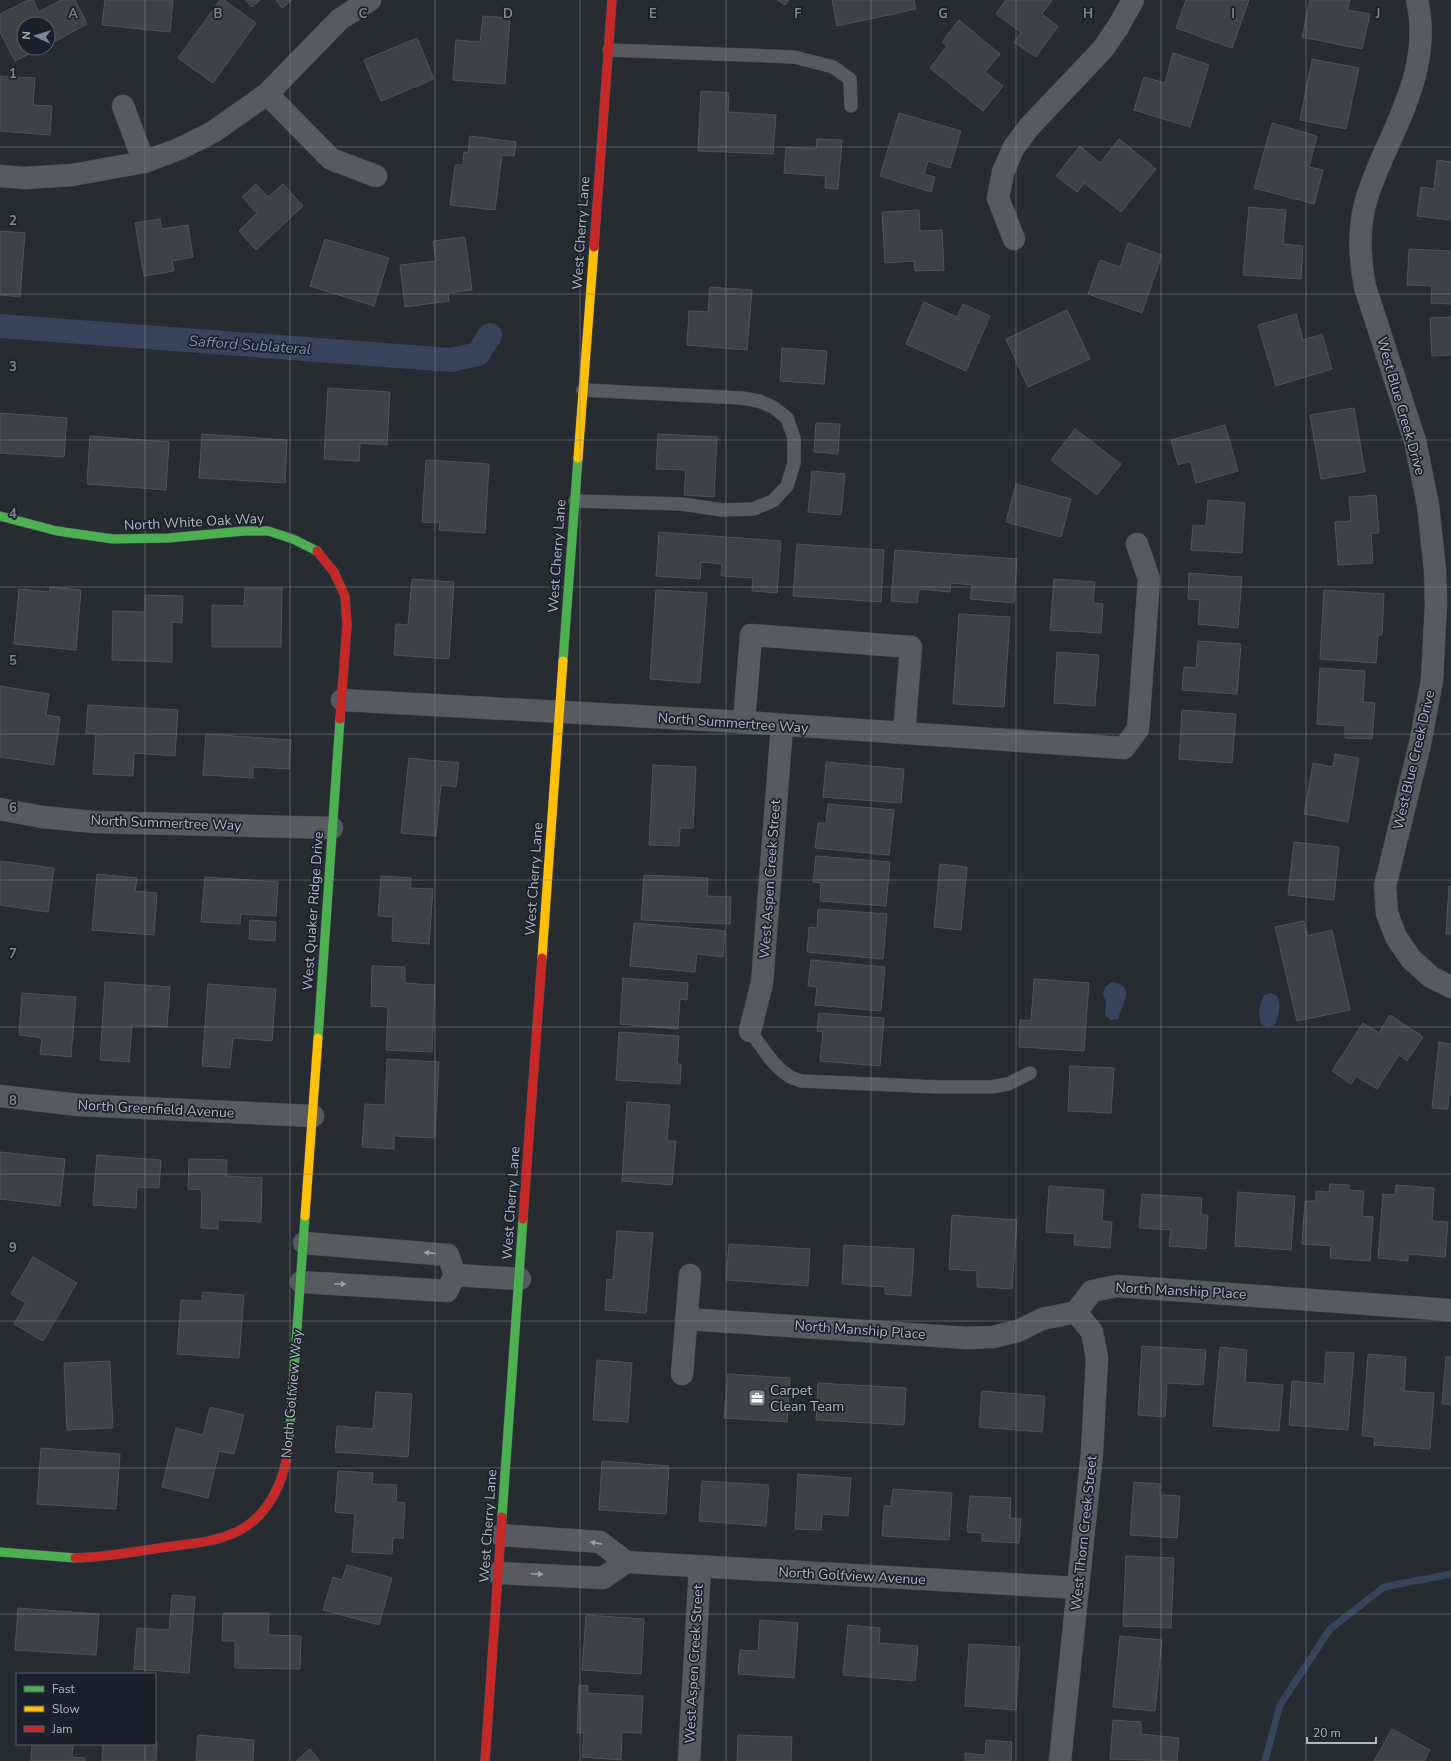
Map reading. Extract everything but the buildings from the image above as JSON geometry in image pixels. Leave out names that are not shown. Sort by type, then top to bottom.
[{"type":"main road","name":"West Cherry Lane","points":[[485,1761],[559,712],[612,0]]},
{"type":"main road","name":"North White Oak Way","points":[[0,516],[57,531],[113,539],[169,538],[244,531],[268,531],[293,539],[316,550]]},
{"type":"main road","name":"West Quaker Ridge Drive","points":[[301,1282],[347,625],[345,596],[334,572],[316,550]]},
{"type":"main road","name":"North Golfview Way","points":[[0,1552],[73,1558],[100,1557],[198,1543],[223,1537],[247,1527],[266,1510],[280,1485],[288,1458],[301,1282]]},
{"type":"street","points":[[0,176],[24,178],[72,175],[144,162],[179,149],[213,132],[266,94],[340,19],[370,0]]},
{"type":"street","points":[[1014,239],[998,198],[1004,172],[1014,147],[1030,126],[1103,49],[1118,27],[1133,0]]},
{"type":"street","name":"West Blue Creek Drive","points":[[1417,0],[1421,28],[1417,70],[1409,96],[1372,183],[1364,208],[1360,235],[1360,261],[1365,287],[1415,441],[1428,505],[1435,570],[1436,636],[1432,680],[1420,744],[1385,886],[1387,913],[1396,937],[1411,960],[1431,977],[1451,986]]},
{"type":"street","points":[[266,94],[331,159],[376,176]]},
{"type":"street","points":[[123,106],[144,162]]},
{"type":"street","name":"North Summertree Way","points":[[342,700],[744,722],[782,726],[904,732],[1124,748],[1138,730],[1149,579],[1137,544]]},
{"type":"street","points":[[744,722],[751,634],[912,647],[904,732]]},
{"type":"street","name":"West Aspen Creek Street","points":[[750,1031],[762,983],[782,726]]},
{"type":"street","name":"North Summertree Way","points":[[0,809],[42,817],[94,822],[332,828]]},
{"type":"street","name":"North Greenfield Avenue","points":[[0,1096],[78,1105],[312,1116]]},
{"type":"street","points":[[301,1282],[447,1291],[455,1274],[448,1255],[304,1243]]},
{"type":"street","points":[[455,1274],[520,1279]]},
{"type":"street","points":[[682,1374],[690,1275]]},
{"type":"street","name":"North Manship Place","points":[[686,1319],[967,1338],[993,1337],[1018,1331],[1042,1320],[1076,1312],[1092,1291],[1118,1286],[1451,1310]]},
{"type":"street","name":"West Thorn Creek Street","points":[[1060,1761],[1092,1453],[1097,1358],[1092,1332],[1076,1312]]},
{"type":"street","points":[[498,1573],[603,1578],[626,1562],[600,1542],[501,1536]]},
{"type":"street","name":"North Golfview Avenue","points":[[626,1562],[1078,1588]]},
{"type":"street","name":"West Aspen Creek Street","points":[[689,1761],[700,1567]]},
{"type":"lane","points":[[609,50],[794,57],[833,66],[850,79],[851,106]]},
{"type":"lane","points":[[575,501],[682,504],[722,510],[753,509],[773,501],[787,486],[794,463],[794,438],[787,418],[773,407],[759,401],[742,398],[583,390]]},
{"type":"lane","points":[[750,1031],[781,1071],[792,1078],[801,1081],[940,1087],[991,1087],[1008,1084],[1030,1073]]},
{"type":"water","points":[[1112,982],[1124,987],[1126,996],[1118,1019],[1111,1020],[1105,1015],[1106,1001],[1103,995],[1105,987]]},
{"type":"water","points":[[1271,993],[1277,996],[1279,1011],[1273,1026],[1267,1027],[1261,1024],[1260,1009],[1264,995]]},
{"type":"waterway","name":"Safford Sublateral","points":[[0,326],[451,360],[478,354],[490,335]]},
{"type":"waterway","points":[[1265,1761],[1280,1705],[1330,1629],[1384,1587],[1451,1574]]},
{"type":"traffic: fast","points":[[563,661],[578,458]]},
{"type":"traffic: fast","points":[[0,516],[57,531],[113,539],[169,538],[244,531],[268,531],[293,539],[317,551]]},
{"type":"traffic: fast","points":[[318,1038],[340,719]]},
{"type":"traffic: fast","points":[[289,1441],[305,1216]]},
{"type":"traffic: fast","points":[[502,1517],[523,1219]]},
{"type":"traffic: fast","points":[[0,1552],[75,1558]]},
{"type":"traffic: slow","points":[[578,458],[594,247]]},
{"type":"traffic: slow","points":[[542,958],[563,661]]},
{"type":"traffic: slow","points":[[305,1216],[318,1038]]},
{"type":"traffic: jam","points":[[594,247],[612,0]]},
{"type":"traffic: jam","points":[[317,551],[334,572],[345,596],[347,625],[340,719]]},
{"type":"traffic: jam","points":[[523,1219],[542,958]]},
{"type":"traffic: jam","points":[[75,1558],[98,1557],[206,1542],[243,1529],[264,1509],[279,1484],[284,1470],[289,1441]]},
{"type":"traffic: jam","points":[[485,1761],[502,1517]]},
{"type":"place","name":"Carpet Clean Team","points":[[757,1398]]}]
